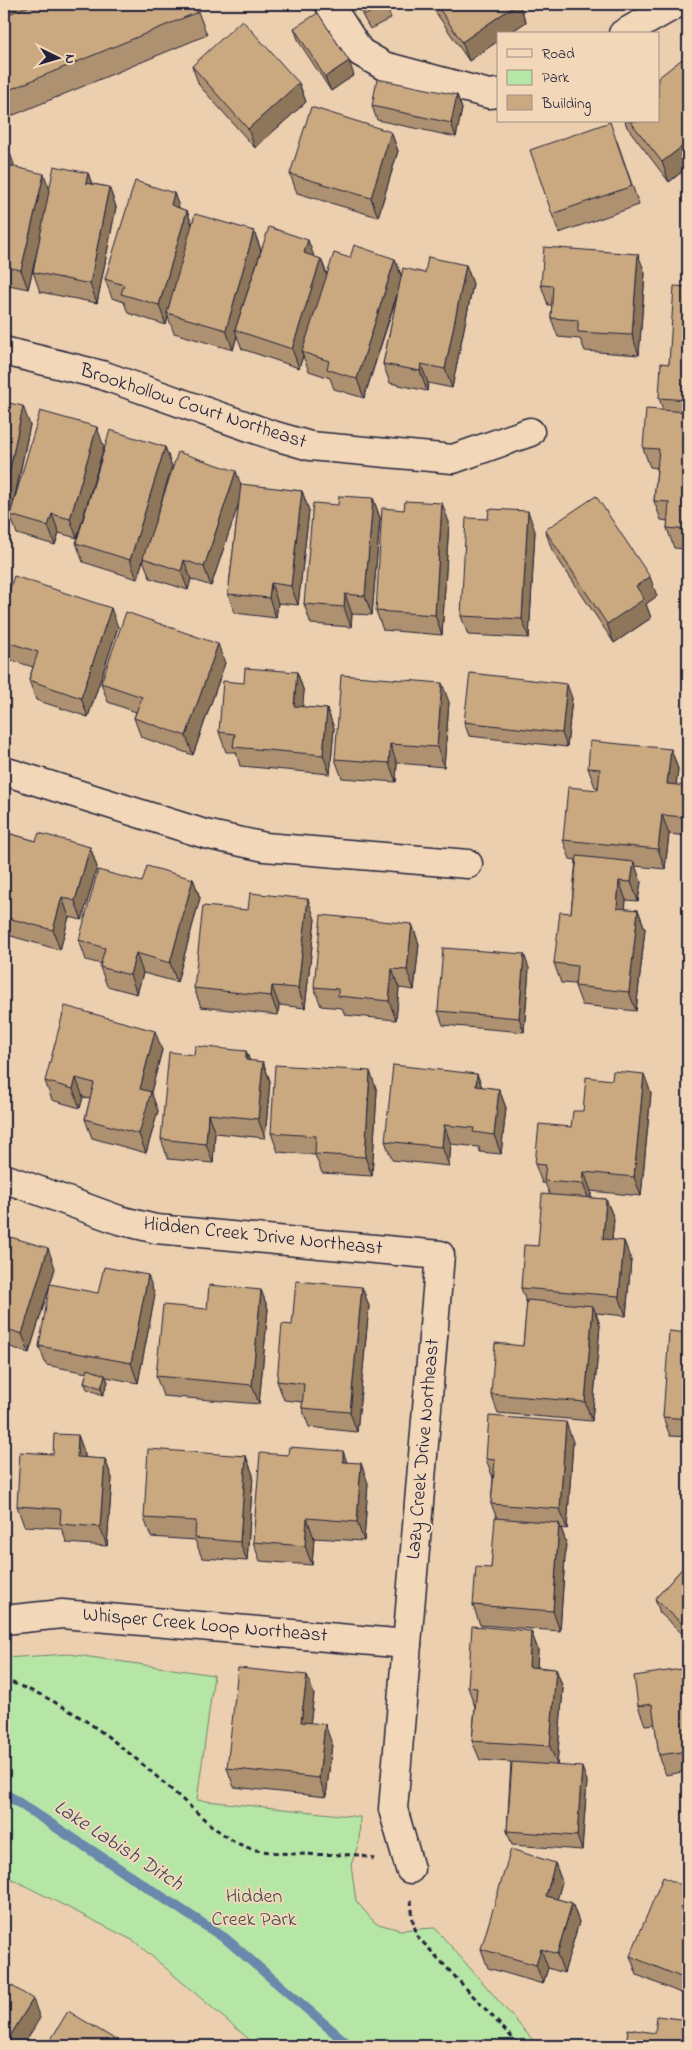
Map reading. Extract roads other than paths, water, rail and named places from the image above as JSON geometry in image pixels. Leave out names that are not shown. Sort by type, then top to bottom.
[{"type":"street","points":[[329,4],[360,52],[384,66],[489,94],[497,93]]},
{"type":"street","points":[[627,32],[676,4]]},
{"type":"street","name":"Brookhollow Court Northeast","points":[[4,351],[102,375],[272,435],[310,446],[453,459],[530,432]]},
{"type":"street","points":[[4,771],[205,834],[266,847],[468,864]]},
{"type":"street","name":"Hidden Creek Drive Northeast","points":[[4,1178],[119,1220],[156,1229],[440,1255]]},
{"type":"street","name":"Lazy Creek Drive Northeast","points":[[410,1869],[393,1808],[440,1255]]},
{"type":"street","name":"Whisper Creek Loop Northeast","points":[[4,1620],[62,1614],[407,1644]]},
{"type":"waterway","name":"Lake Labish Ditch","points":[[4,1793],[226,1939],[350,2046]]},
{"type":"park label","name":"Hidden Creek Park","points":[[254,1908]]}]
